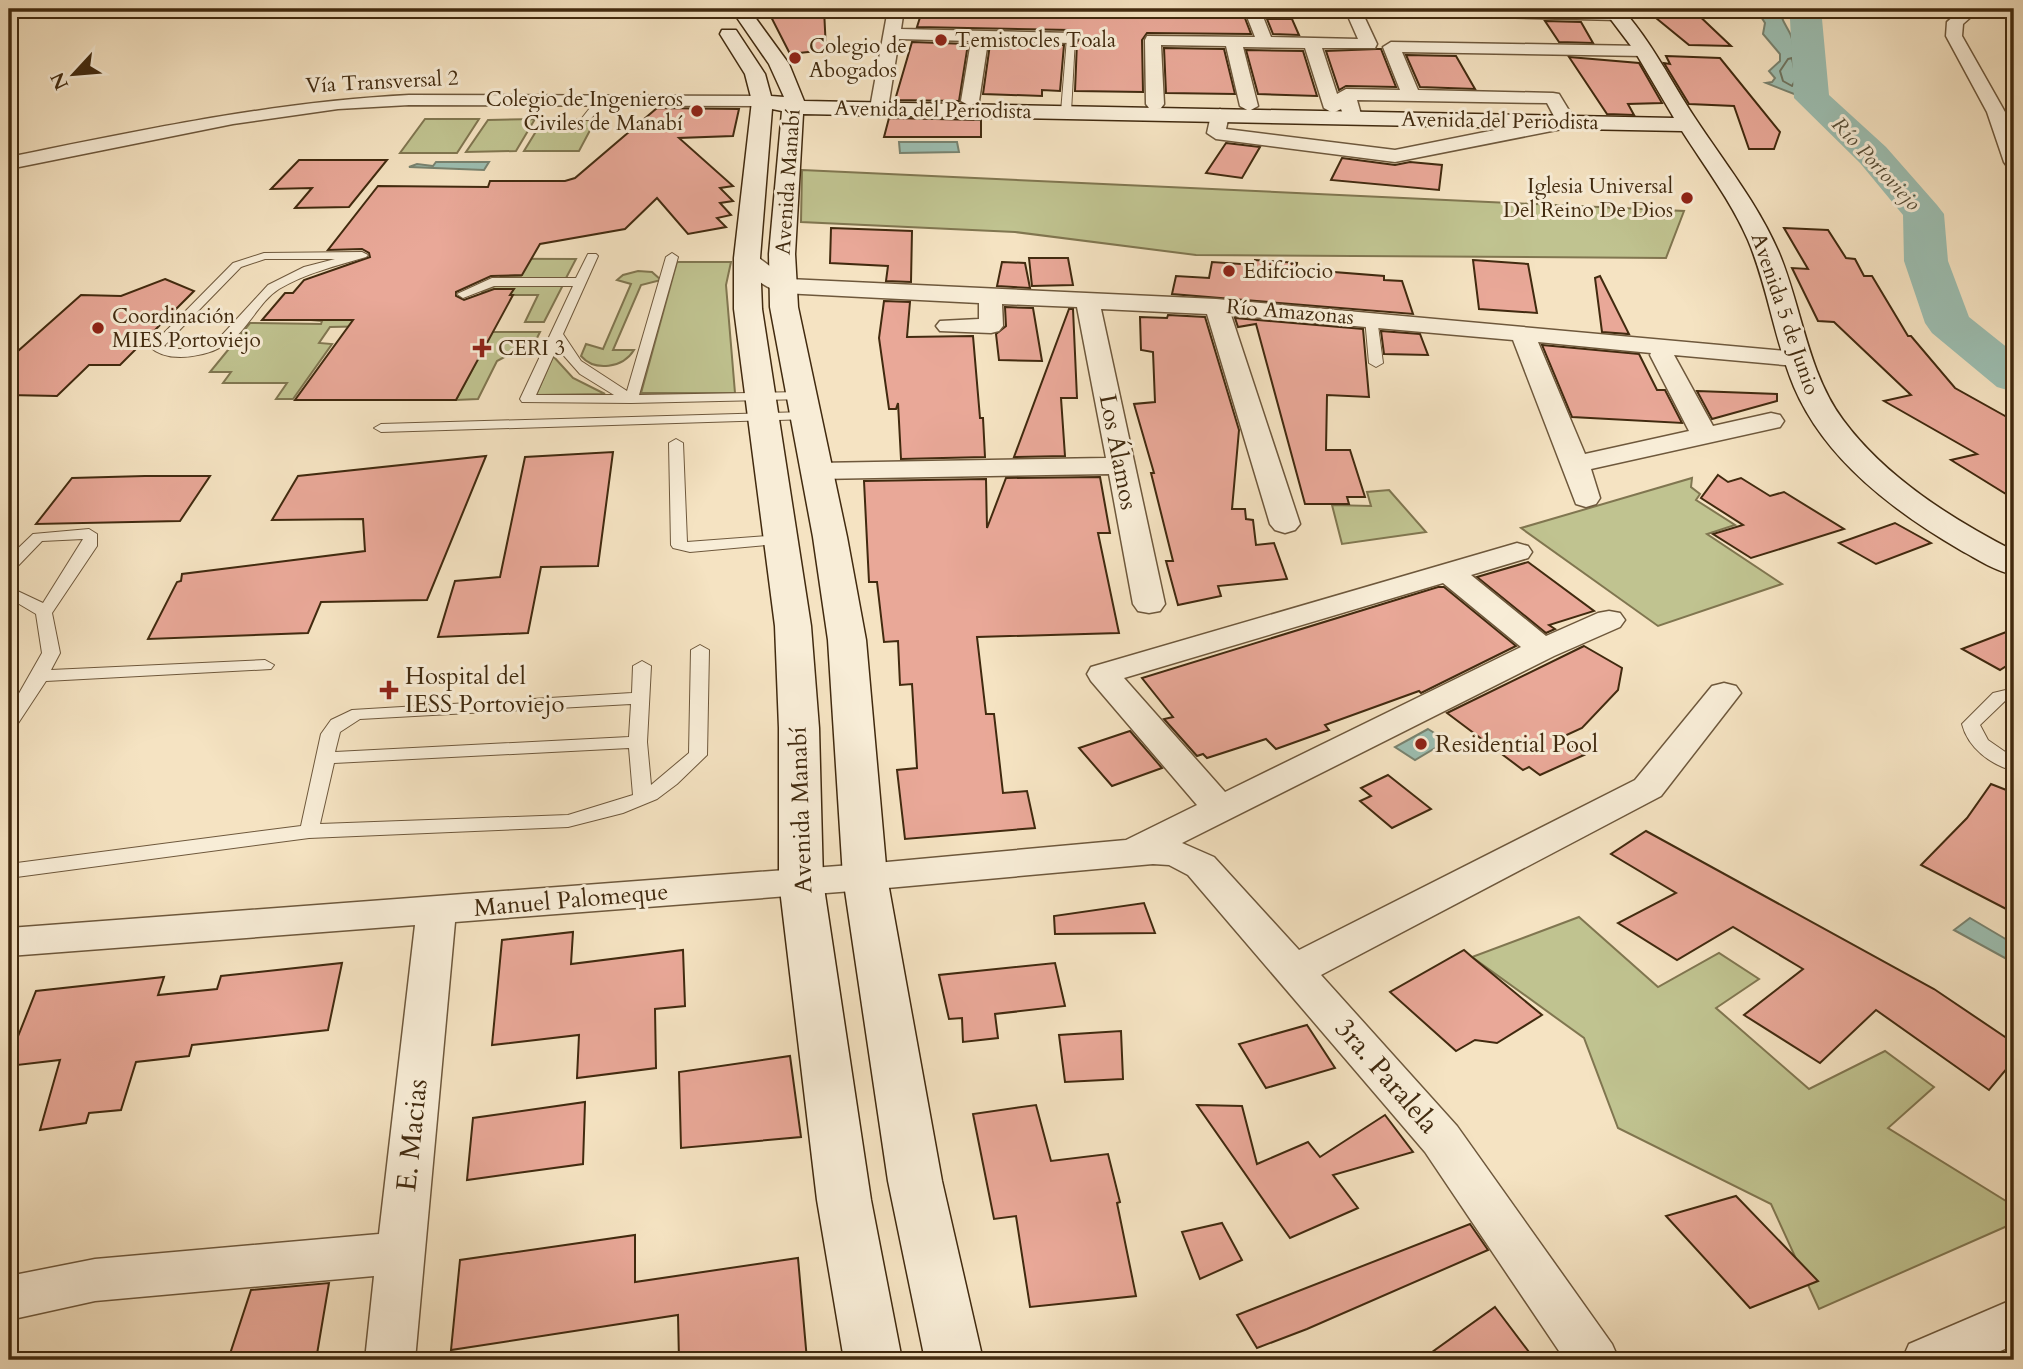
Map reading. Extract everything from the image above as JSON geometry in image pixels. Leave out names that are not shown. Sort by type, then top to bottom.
[{"type":"main road","name":"Avenida Manabí","points":[[740,9],[779,64],[794,102],[785,186],[783,286],[789,337],[817,471],[846,639],[865,877],[915,1181],[954,1360]]},
{"type":"main road","name":"Avenida 5 de Junio","points":[[1601,12],[1644,51],[1686,121],[1742,203],[1756,229],[1779,292],[1796,359],[1813,399],[1833,430],[1870,467],[1945,526],[2014,565]]},
{"type":"main road","name":"Avenida Manabí","points":[[719,18],[755,74],[762,101],[747,258],[748,309],[793,626],[799,728],[801,881],[844,1200],[873,1360]]},
{"type":"main road","name":"Avenida del Periodista","points":[[762,101],[1067,108],[1155,104],[1249,106],[1345,112],[1686,121]]},
{"type":"main road","name":"Avenida del Periodista","points":[[880,104],[970,101],[1220,116],[1345,112]]},
{"type":"street","points":[[880,104],[896,9]]},
{"type":"street","points":[[1252,9],[1265,42]]},
{"type":"street","points":[[1335,9],[1601,12]]},
{"type":"street","points":[[1972,9],[1955,22],[1954,36],[1996,112],[2014,162]]},
{"type":"street","points":[[1155,104],[1153,40],[1369,44],[1353,11]]},
{"type":"street","points":[[891,34],[1071,38]]},
{"type":"street","points":[[970,101],[980,36]]},
{"type":"street","points":[[1233,41],[1249,106]]},
{"type":"street","points":[[1312,43],[1345,112]]},
{"type":"street","points":[[1412,96],[1391,47],[1470,54],[1542,49],[1644,51]]},
{"type":"street","points":[[1542,49],[1559,76],[1568,118]]},
{"type":"street","points":[[1345,112],[1346,94],[1412,96],[1489,91],[1553,98],[1568,118]]},
{"type":"street","name":"Vía Transversal 2","points":[[9,163],[233,118],[338,104],[409,100],[762,101]]},
{"type":"street","points":[[1220,116],[1216,133],[1395,156],[1568,118]]},
{"type":"street","name":"Avenida Manabí","points":[[747,258],[756,269],[783,286]]},
{"type":"street","name":"Río Amazonas","points":[[783,286],[1216,306],[1371,318],[1796,359]]},
{"type":"street","points":[[948,326],[991,326],[990,296]]},
{"type":"street","name":"Los Álamos","points":[[1087,300],[1149,604]]},
{"type":"street","points":[[1216,306],[1285,524]]},
{"type":"street","points":[[1522,332],[1576,464],[1586,498]]},
{"type":"street","points":[[1662,355],[1705,436]]},
{"type":"street","points":[[1576,464],[1771,421]]},
{"type":"street","points":[[817,471],[1122,466]]},
{"type":"street","points":[[1219,808],[1103,674],[1517,552]]},
{"type":"street","points":[[1449,573],[1543,649]]},
{"type":"street","points":[[1134,852],[1543,649],[1609,620]]},
{"type":"street","points":[[1295,970],[1648,788],[1724,693]]},
{"type":"street","name":"3ra. Paralela","points":[[1134,852],[1164,850],[1184,855],[1201,866],[1441,1139],[1594,1360]]},
{"type":"street","name":"Manuel Palomeque","points":[[9,942],[865,877],[1134,852]]},
{"type":"street","name":"E. Macias","points":[[390,1360],[436,911]]},
{"type":"street","points":[[9,1298],[95,1280],[400,1253]]},
{"type":"street","points":[[1927,1360],[2014,1321]]},
{"type":"lane","points":[[1067,108],[1071,38]]},
{"type":"lane","points":[[587,118],[600,101]]},
{"type":"lane","points":[[362,255],[309,270],[272,288],[227,338],[218,344],[180,353],[165,352],[156,347],[237,265],[264,256],[362,255]]},
{"type":"lane","points":[[592,256],[555,332],[527,399],[631,399],[760,408]]},
{"type":"lane","points":[[631,399],[673,257]]},
{"type":"lane","points":[[463,294],[492,282],[580,282]]},
{"type":"lane","points":[[1371,318],[1376,363]]},
{"type":"lane","points":[[555,332],[576,367],[631,399]]},
{"type":"lane","points":[[381,428],[803,406]]},
{"type":"lane","points":[[676,443],[679,545],[690,547],[782,540]]},
{"type":"lane","points":[[9,566],[38,537],[89,534],[89,546],[44,613]]},
{"type":"lane","points":[[9,592],[36,605],[44,613],[51,653],[40,676],[9,724]]},
{"type":"lane","points":[[9,871],[309,831],[568,821],[643,798],[662,787],[698,755],[700,650]]},
{"type":"lane","points":[[40,676],[265,665]]},
{"type":"lane","points":[[642,666],[638,742],[643,798]]},
{"type":"lane","points":[[2014,693],[1999,697],[1970,724],[1973,736],[1988,750],[2014,765]]},
{"type":"lane","points":[[309,831],[326,758],[326,743],[339,720],[358,713],[639,698]]},
{"type":"lane","points":[[326,758],[638,742]]},
{"type":"green space","points":[[425,119],[479,119],[457,153],[400,153]]},
{"type":"green space","points":[[535,119],[516,151],[466,152],[488,120]]},
{"type":"green space","points":[[596,119],[579,151],[524,151],[543,120]]},
{"type":"green space","points":[[802,170],[1684,211],[1666,258],[1196,255],[1015,232],[801,222]]},
{"type":"green space","points":[[389,258],[576,259],[565,280],[498,281],[501,276],[521,276],[528,263]]},
{"type":"green space","points":[[677,262],[731,262],[726,285],[735,393],[641,393]]},
{"type":"green space","points":[[638,271],[652,272],[661,280],[641,285],[613,350],[634,350],[623,361],[609,366],[587,361],[581,356],[586,344],[603,349],[631,284],[617,280],[623,275]]},
{"type":"green space","points":[[344,274],[381,326],[330,327],[319,343],[332,344],[293,399],[276,399],[287,383],[223,383],[231,372],[210,372],[250,323],[321,324],[322,321],[310,320]]},
{"type":"green space","points":[[502,283],[564,283],[544,322],[525,322],[538,295],[481,295],[483,291]]},
{"type":"green space","points":[[492,332],[540,332],[536,340],[497,361],[478,399],[456,400]]},
{"type":"green space","points":[[553,356],[573,378],[605,394],[536,395]]},
{"type":"green space","points":[[1692,478],[1691,487],[1700,494],[1696,500],[1735,525],[1707,534],[1782,584],[1658,626],[1521,528]]},
{"type":"green space","points":[[1389,490],[1426,532],[1342,544],[1332,505],[1371,506],[1367,492]]},
{"type":"green space","points":[[1579,917],[1658,987],[1719,953],[1759,979],[1716,1008],[1809,1089],[1885,1051],[1934,1087],[1888,1128],[2014,1206],[2014,1223],[1819,1309],[1771,1204],[1618,1128],[1584,1038],[1472,957]]},
{"type":"water","points":[[1756,9],[1780,9],[1801,63],[1801,92],[1794,94],[1766,83],[1775,78],[1769,71],[1780,61],[1780,54],[1763,34],[1765,23]]},
{"type":"water","points":[[899,142],[957,142],[959,152],[900,153]]},
{"type":"water","points":[[436,162],[489,162],[484,170],[409,167],[417,164],[433,166]]},
{"type":"water","name":"Residential Pool","points":[[1428,729],[1447,741],[1415,760],[1395,747]]},
{"type":"water","points":[[1970,918],[2014,944],[2014,963],[1954,930]]},
{"type":"building","points":[[767,9],[824,9],[826,50],[790,54]]},
{"type":"building","points":[[1645,9],[1692,9],[1731,46],[1689,45]]},
{"type":"building","points":[[1191,10],[1243,13],[1251,34],[1147,33],[1142,40],[1143,92],[1075,91],[1077,42],[1081,37],[1071,30],[917,27],[922,11],[1193,15]]},
{"type":"building","points":[[1267,19],[1292,19],[1299,35],[1273,34]]},
{"type":"building","points":[[1545,21],[1581,22],[1593,43],[1559,42]]},
{"type":"building","points":[[912,42],[968,44],[959,101],[895,100]]},
{"type":"building","points":[[990,44],[1064,45],[1060,91],[1042,90],[1042,96],[983,94]]},
{"type":"building","points":[[1164,48],[1224,49],[1235,94],[1166,93]]},
{"type":"building","points":[[1381,49],[1396,87],[1346,86],[1339,90],[1326,51]]},
{"type":"building","points":[[1246,50],[1303,51],[1317,96],[1258,94]]},
{"type":"building","points":[[1406,55],[1456,56],[1475,89],[1420,87]]},
{"type":"building","points":[[1666,56],[1720,58],[1780,132],[1774,149],[1749,149],[1734,106],[1689,104],[1664,63],[1670,64]]},
{"type":"building","points":[[1569,57],[1639,63],[1662,103],[1628,104],[1634,115],[1607,114]]},
{"type":"building","points":[[657,108],[739,109],[733,136],[679,138],[733,186],[720,188],[733,201],[720,203],[731,215],[717,218],[726,227],[688,234],[657,198],[625,229],[540,244],[522,275],[491,276],[456,292],[456,296],[464,300],[494,289],[514,289],[456,400],[295,400],[353,320],[262,320],[285,293],[293,293],[304,280],[370,257],[369,253],[362,249],[328,250],[378,186],[488,187],[490,181],[565,181],[575,178]]},
{"type":"building","points":[[889,118],[981,120],[981,137],[884,137]]},
{"type":"building","points":[[1226,143],[1260,147],[1242,178],[1206,173]]},
{"type":"building","points":[[1342,158],[1395,165],[1410,162],[1442,165],[1439,190],[1331,180]]},
{"type":"building","points":[[299,160],[387,160],[349,207],[295,208],[312,188],[271,189]]},
{"type":"building","points":[[831,228],[912,231],[911,282],[886,281],[888,266],[830,263]]},
{"type":"building","points":[[1784,228],[1828,230],[1846,258],[1855,259],[1864,276],[1872,276],[1908,336],[1911,336],[1955,388],[2014,421],[2014,499],[1951,460],[1977,454],[1884,401],[1911,395],[1834,322],[1818,321],[1792,268],[1808,269]]},
{"type":"building","points":[[1029,258],[1068,258],[1073,285],[1032,286]]},
{"type":"building","points":[[1255,260],[1297,263],[1296,269],[1384,276],[1384,280],[1402,281],[1413,314],[1172,294],[1176,276],[1209,278],[1212,262],[1255,265]]},
{"type":"building","points":[[1473,260],[1528,264],[1537,313],[1479,309]]},
{"type":"building","points":[[1002,262],[1025,263],[1030,288],[997,286]]},
{"type":"building","points":[[1600,276],[1629,334],[1602,332],[1595,278]]},
{"type":"building","points":[[165,279],[194,291],[120,365],[89,365],[57,396],[9,395],[9,359],[81,295],[121,296]]},
{"type":"building","points":[[884,301],[910,302],[907,337],[973,336],[985,457],[901,459],[898,403],[896,409],[889,409],[879,338]]},
{"type":"building","points":[[1005,307],[1033,308],[1042,361],[999,360],[996,334],[1006,326]]},
{"type":"building","points":[[1069,309],[1073,309],[1077,398],[1061,398],[1065,456],[1014,457]]},
{"type":"building","points":[[1168,315],[1205,317],[1239,430],[1232,509],[1245,509],[1246,519],[1253,520],[1256,545],[1274,543],[1287,579],[1218,586],[1221,596],[1178,605],[1166,561],[1173,561],[1151,473],[1154,473],[1134,404],[1155,402],[1153,352],[1141,350],[1140,317],[1167,318]]},
{"type":"building","points":[[1235,318],[1363,329],[1369,397],[1327,395],[1326,450],[1350,450],[1365,497],[1347,497],[1349,504],[1305,504],[1256,324],[1238,327]]},
{"type":"building","points":[[1381,331],[1420,334],[1428,355],[1384,354]]},
{"type":"building","points":[[1542,345],[1639,354],[1657,390],[1665,390],[1682,423],[1572,417]]},
{"type":"building","points":[[1697,391],[1777,394],[1777,401],[1712,419]]},
{"type":"building","points":[[613,452],[598,566],[541,567],[528,633],[438,637],[455,581],[500,577],[525,457]]},
{"type":"building","points":[[486,456],[427,600],[321,602],[308,633],[148,639],[177,582],[181,581],[182,574],[365,551],[363,519],[272,520],[298,476]]},
{"type":"building","points":[[1718,475],[1728,482],[1741,478],[1770,496],[1784,492],[1844,529],[1751,558],[1713,534],[1743,525],[1701,498]]},
{"type":"building","points":[[210,476],[180,521],[36,524],[72,478]]},
{"type":"building","points":[[1100,477],[1110,533],[1098,533],[1119,633],[977,637],[986,714],[994,714],[1003,793],[1027,791],[1035,828],[905,839],[897,770],[917,768],[912,684],[900,685],[898,641],[884,642],[877,582],[869,582],[864,481],[986,479],[987,528],[1006,478]]},
{"type":"building","points":[[1895,523],[1931,543],[1876,564],[1839,543]]},
{"type":"building","points":[[1528,562],[1594,611],[1549,625],[1555,629],[1546,633],[1477,577]]},
{"type":"building","points":[[1444,587],[1516,646],[1421,693],[1419,691],[1325,725],[1329,730],[1276,749],[1266,739],[1207,758],[1203,754],[1197,756],[1164,719],[1173,717],[1142,678]]},
{"type":"building","points":[[2014,629],[2014,661],[2000,670],[1962,649]]},
{"type":"building","points":[[1584,646],[1622,668],[1618,690],[1582,728],[1560,738],[1584,755],[1540,775],[1529,767],[1523,770],[1447,713]]},
{"type":"building","points":[[1130,731],[1162,768],[1112,786],[1079,748]]},
{"type":"building","points":[[1388,775],[1431,809],[1392,828],[1360,801],[1371,796],[1361,788]]},
{"type":"building","points":[[1991,784],[2014,793],[2014,913],[1921,865],[1967,818]]},
{"type":"building","points":[[1646,831],[1934,989],[2014,1043],[2014,1060],[1989,1090],[1876,1010],[1820,1063],[1744,1015],[1803,969],[1733,927],[1677,960],[1618,923],[1676,893],[1611,854]]},
{"type":"building","points":[[1144,903],[1155,933],[1055,934],[1054,916]]},
{"type":"building","points":[[573,932],[571,964],[683,950],[685,1006],[655,1009],[656,1068],[577,1078],[579,1035],[492,1045],[502,940]]},
{"type":"building","points":[[1464,950],[1542,1015],[1497,1043],[1475,1040],[1456,1051],[1390,992]]},
{"type":"building","points":[[342,963],[328,1030],[192,1045],[189,1056],[136,1062],[121,1110],[89,1113],[86,1123],[40,1130],[60,1060],[9,1066],[9,1059],[36,991],[164,977],[158,995],[217,989],[221,976]]},
{"type":"building","points":[[1055,963],[1065,1006],[995,1014],[998,1038],[963,1042],[962,1018],[949,1019],[939,975]]},
{"type":"building","points":[[1307,1025],[1335,1068],[1266,1088],[1239,1044]]},
{"type":"building","points":[[1121,1031],[1123,1079],[1065,1082],[1059,1035]]},
{"type":"building","points":[[790,1056],[801,1137],[681,1148],[679,1072]]},
{"type":"building","points":[[585,1102],[583,1164],[467,1180],[473,1118]]},
{"type":"building","points":[[1036,1105],[1051,1161],[1108,1154],[1120,1202],[1117,1203],[1136,1296],[1030,1307],[1016,1216],[994,1219],[973,1114]]},
{"type":"building","points":[[1197,1105],[1242,1106],[1257,1164],[1308,1142],[1320,1157],[1385,1115],[1413,1152],[1333,1175],[1358,1208],[1290,1238]]},
{"type":"building","points":[[1736,1196],[1818,1281],[1750,1308],[1666,1216]]},
{"type":"building","points":[[1222,1223],[1242,1260],[1200,1279],[1182,1232]]},
{"type":"building","points":[[1470,1224],[1488,1250],[1307,1329],[1257,1348],[1237,1315]]},
{"type":"building","points":[[635,1235],[635,1282],[798,1258],[807,1360],[679,1360],[678,1315],[451,1350],[460,1260]]},
{"type":"building","points":[[329,1283],[316,1360],[228,1360],[251,1290]]},
{"type":"building","points":[[1495,1307],[1535,1360],[1421,1360]]},
{"type":"waterway","name":"Río Portoviejo","points":[[1800,9],[1806,19],[1812,98],[1873,155],[1923,214],[1926,261],[1948,323],[2014,377]]},
{"type":"place","name":"Temistocles Toala","points":[[941,40]]},
{"type":"place","name":"Colegio de Abogados","points":[[795,58]]},
{"type":"place","name":"Colegio de Ingenieros Civiles de Manabí","points":[[697,111]]},
{"type":"place","name":"Iglesia Universal Del Reino De Dios","points":[[1687,198]]},
{"type":"place","name":"Edifciocio","points":[[1229,271]]},
{"type":"place","name":"Coordinación MIES Portoviejo","points":[[98,328]]},
{"type":"place","name":"CERI 3","points":[[482,348]]},
{"type":"place","name":"Hospital del IESS Portoviejo","points":[[389,690]]},
{"type":"place","name":"Residential Pool","points":[[1421,744]]}]
